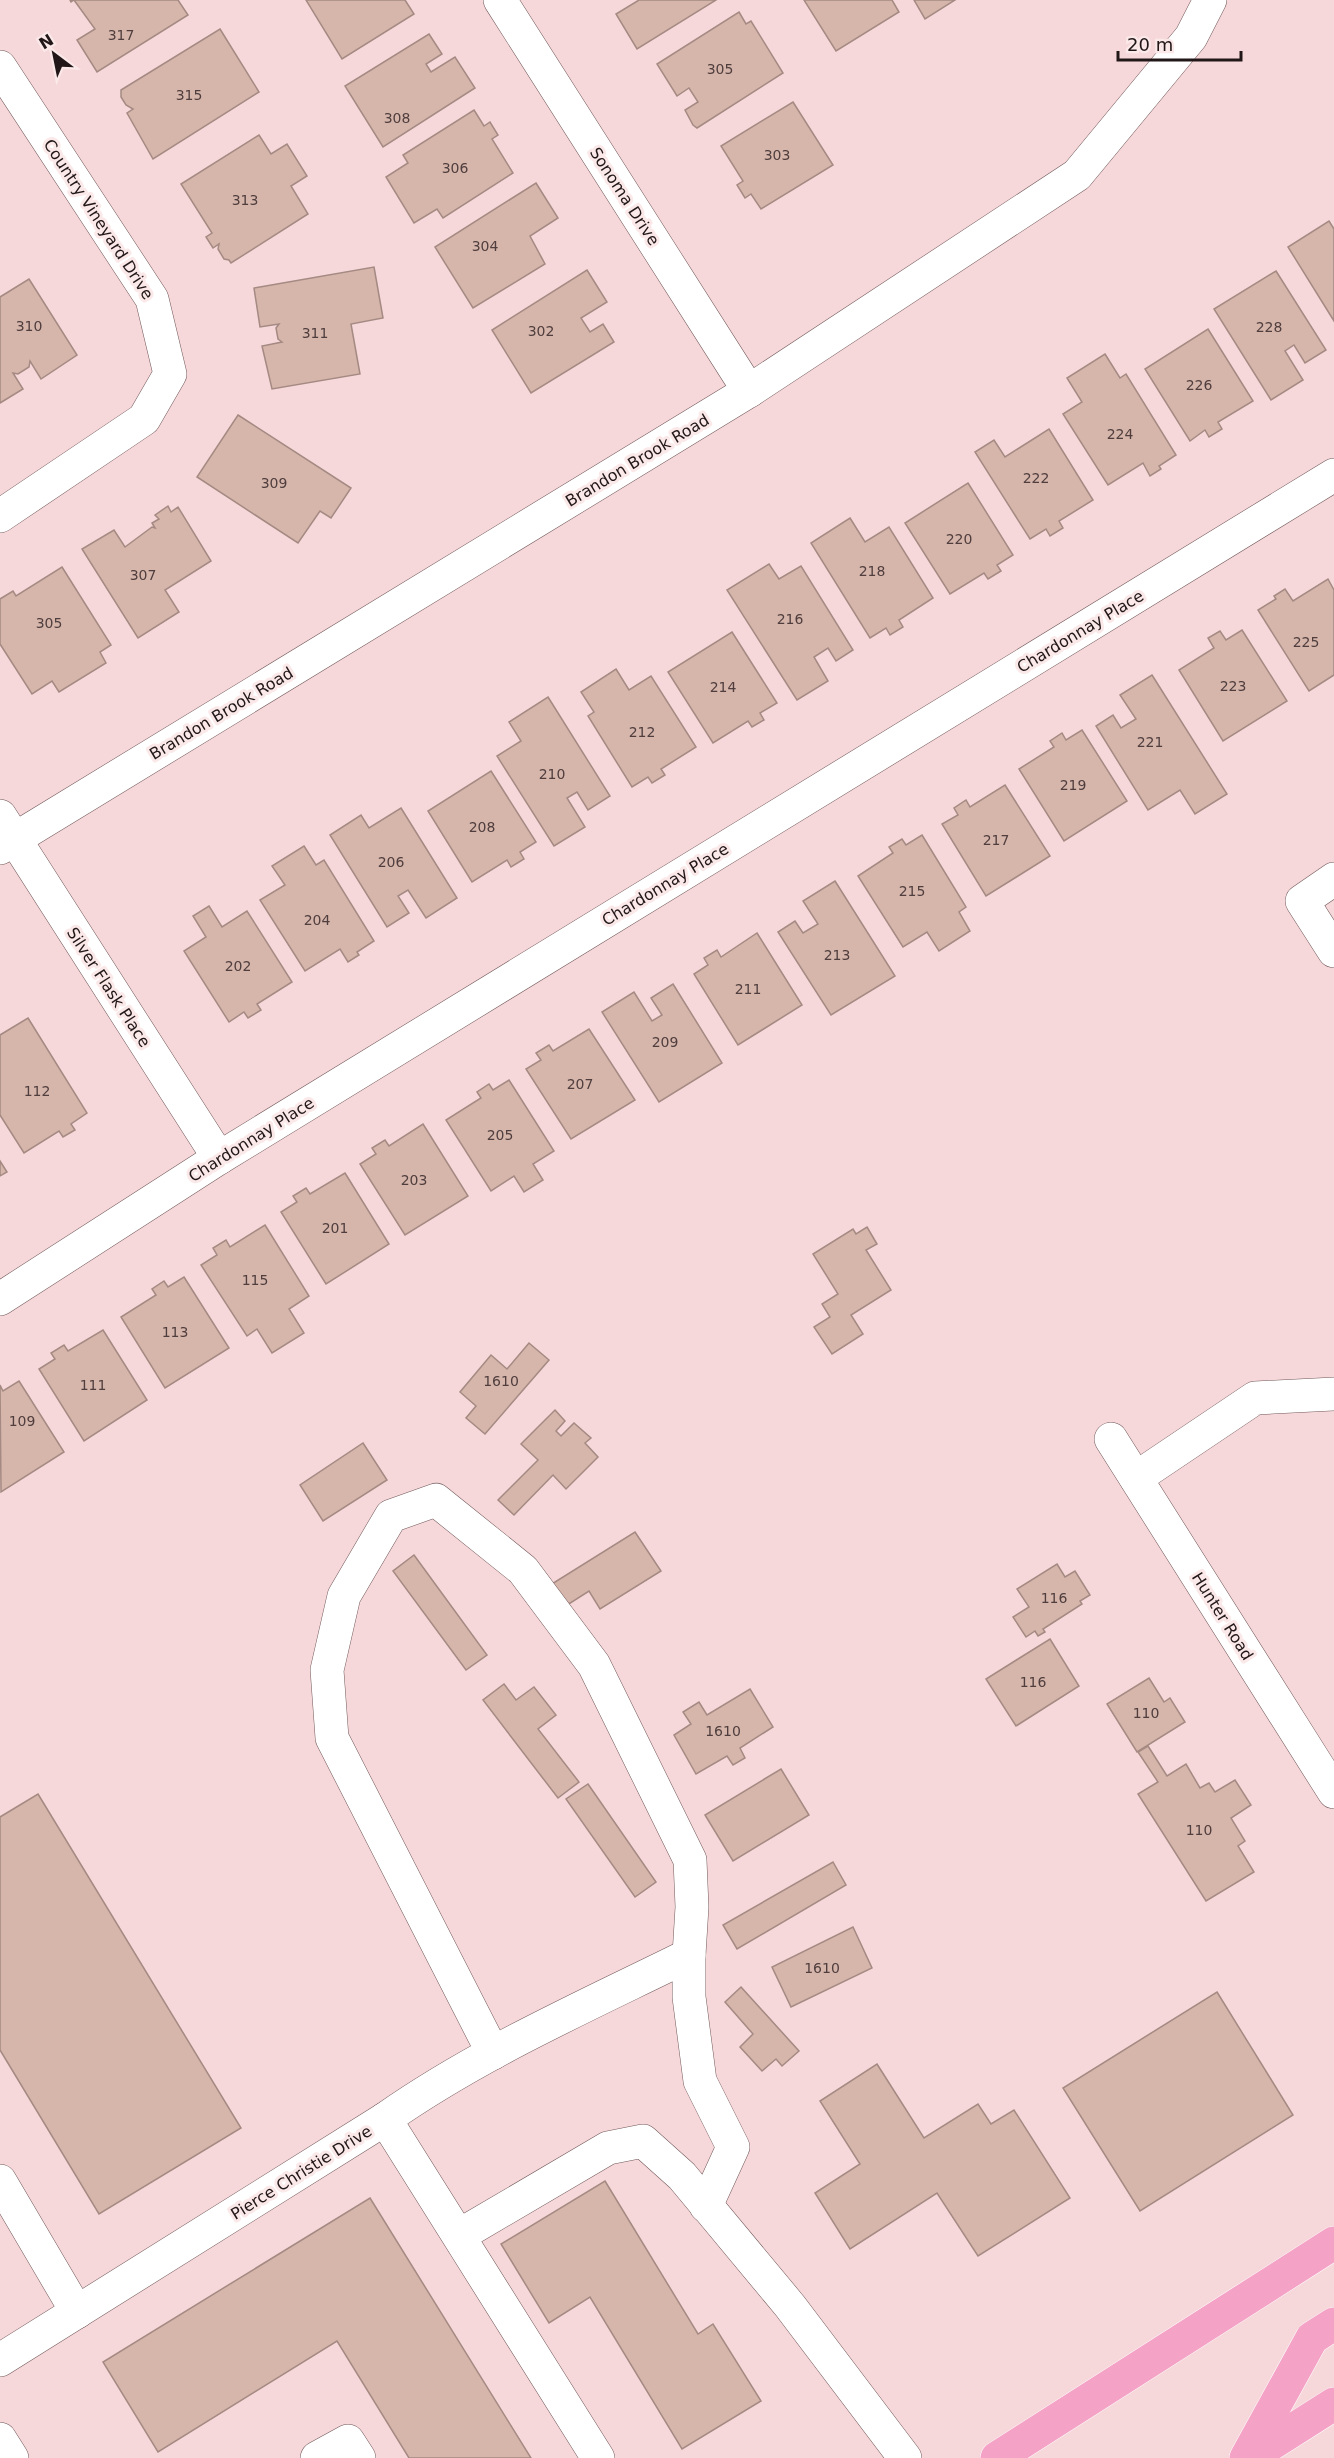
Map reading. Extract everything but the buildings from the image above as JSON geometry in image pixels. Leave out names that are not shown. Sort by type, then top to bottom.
[{"type":"highway","points":[[997,2458],[1334,2243]]},
{"type":"highway","points":[[1247,2458],[1312,2338],[1334,2324]]},
{"type":"highway","points":[[1247,2458],[1334,2404]]},
{"type":"street","name":"Sonoma Drive","points":[[500,0],[750,392]]},
{"type":"street","name":"Brandon Brook Road","points":[[5,834],[750,392],[1077,175],[1191,37],[1210,0]]},
{"type":"street","name":"Country Vineyard Drive","points":[[0,67],[152,299],[170,374],[144,419],[0,516]]},
{"type":"street","name":"Chardonnay Place","points":[[0,1299],[219,1158],[1334,475]]},
{"type":"street","name":"Silver Flask Place","points":[[5,834],[219,1158]]},
{"type":"street","points":[[1334,879],[1302,901],[1334,951]]},
{"type":"street","points":[[1136,1478],[1254,1398],[1334,1394]]},
{"type":"street","name":"Hunter Road","points":[[1111,1440],[1334,1792]]},
{"type":"street","points":[[493,2053],[332,1738],[327,1670],[344,1596],[392,1516],[436,1500],[522,1570],[594,1665],[690,1860],[692,1907],[688,1955],[689,1997],[700,2081],[733,2147],[706,2206]]},
{"type":"street","points":[[385,2119],[493,2053],[688,1955]]},
{"type":"street","name":"Pierce Christie Drive","points":[[0,2360],[385,2119],[598,2458]]},
{"type":"street","points":[[460,2235],[608,2148],[643,2140],[682,2176],[790,2306],[905,2458]]},
{"type":"street","points":[[0,2181],[77,2312]]},
{"type":"street","points":[[0,2439],[12,2458]]},
{"type":"street","points":[[317,2458],[353,2449]]}]
